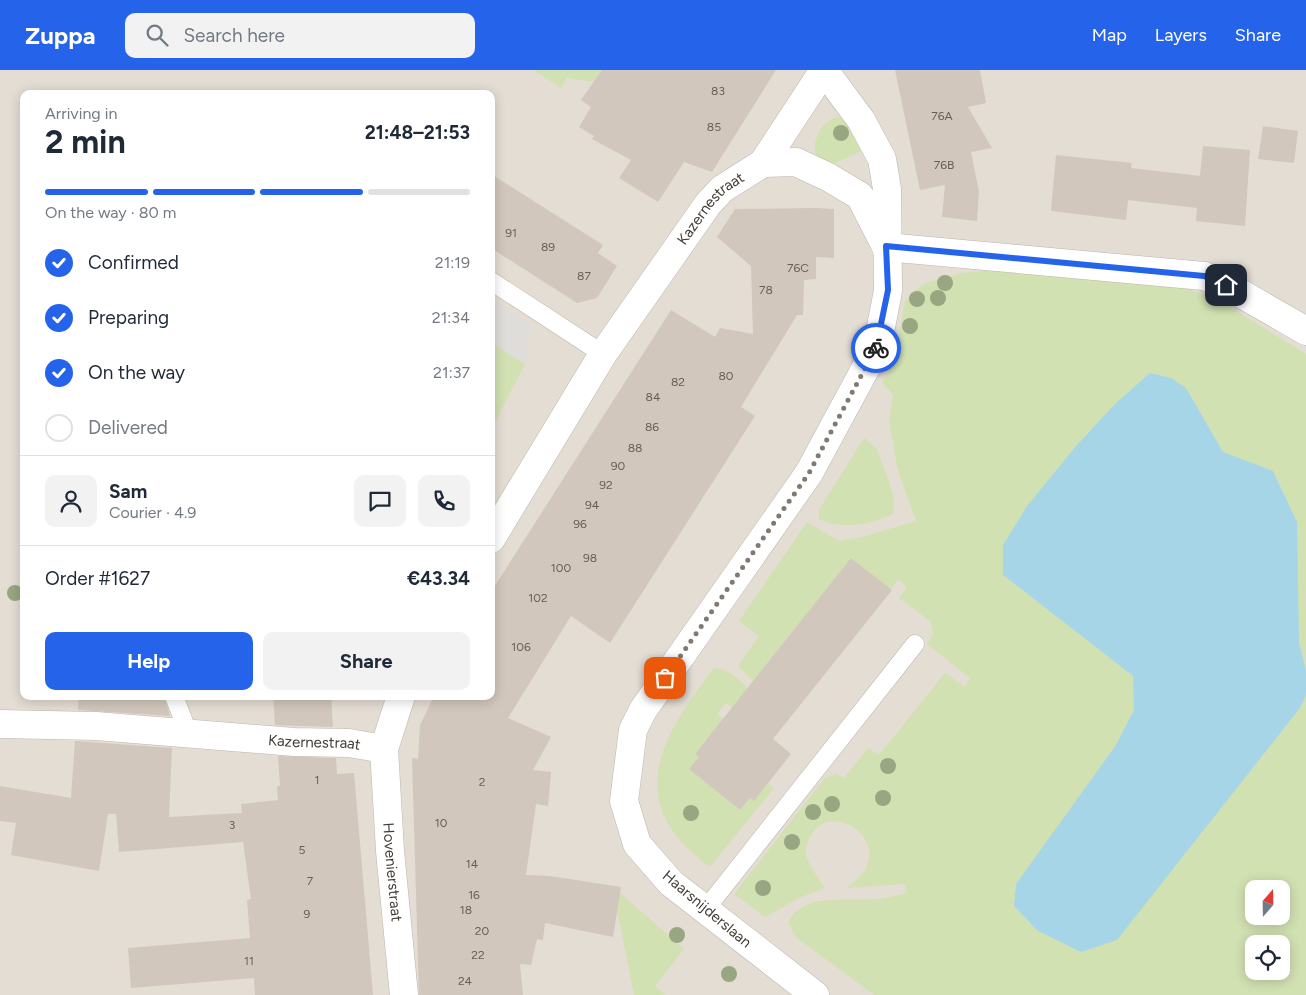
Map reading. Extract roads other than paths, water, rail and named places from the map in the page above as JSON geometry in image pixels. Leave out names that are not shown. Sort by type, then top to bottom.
[{"type":"street","name":"Kazernestraat","points":[[495,532],[604,354],[708,204],[722,189],[763,162],[824,70]]},
{"type":"street","name":"Haarsnijderslaan","points":[[815,995],[671,884],[636,844],[624,801],[633,730],[643,710],[809,473],[877,347],[888,290],[886,246],[887,188],[882,159],[861,120],[824,70]]},
{"type":"street","name":"Haarsnijderslaan","points":[[763,162],[796,162],[828,177],[860,196],[886,246]]},
{"type":"street","points":[[886,246],[1204,276],[1226,285],[1306,331]]},
{"type":"street","points":[[384,749],[400,700]]},
{"type":"street","name":"Kazernestraat","points":[[0,724],[96,726],[189,735],[294,742],[349,743],[384,749]]},
{"type":"street","name":"Hovenierstraat","points":[[384,749],[390,851],[404,995]]},
{"type":"lane","points":[[495,284],[604,354]]},
{"type":"lane","points":[[705,910],[915,644]]},
{"type":"lane","points":[[176,700],[189,735]]},
{"type":"water","points":[[1150,373],[1171,378],[1186,388],[1223,452],[1273,471],[1297,522],[1299,642],[1306,671],[1306,695],[1300,708],[1117,940],[1081,952],[1038,931],[1014,906],[1016,884],[1116,745],[1134,710],[1133,676],[1003,575],[1003,545],[1027,506],[1076,446],[1116,403]]}]
